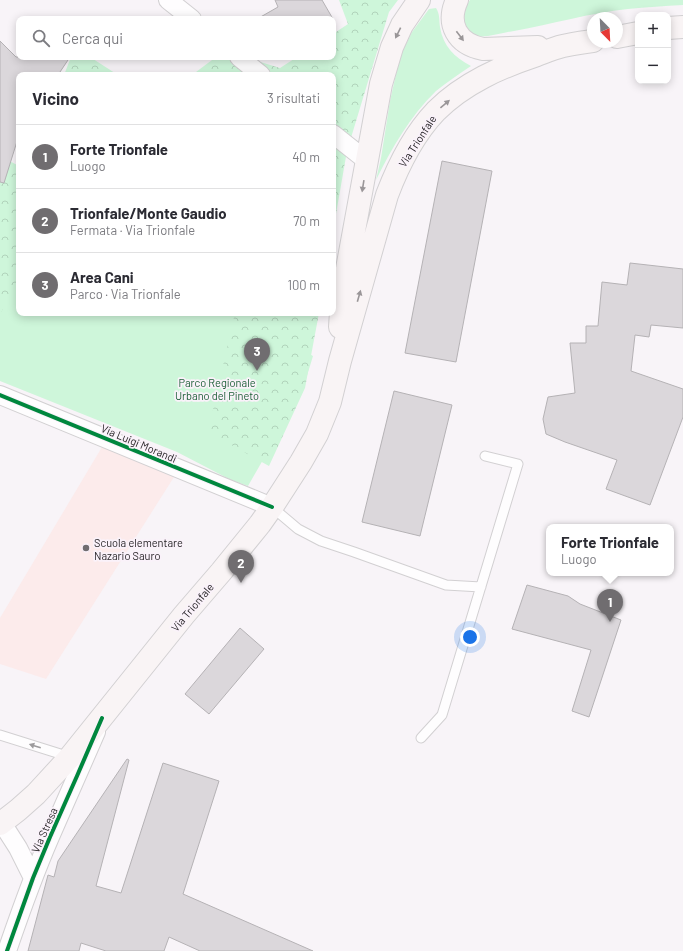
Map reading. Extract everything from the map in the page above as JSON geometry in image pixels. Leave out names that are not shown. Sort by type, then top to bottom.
[{"type":"main road","name":"Via Trionfale","points":[[340,360],[342,296],[381,84],[392,47],[402,26],[419,0]]},
{"type":"main road","points":[[457,0],[453,16],[456,31],[463,41],[476,48],[492,49],[561,46]]},
{"type":"main road","points":[[671,28],[683,27]]},
{"type":"main road","points":[[623,35],[635,33]]},
{"type":"main road","name":"Via Trionfale","points":[[1,822],[18,810],[36,794],[70,757],[272,507],[301,462],[317,434],[330,402],[340,360],[387,195],[407,152],[421,130],[436,111],[463,90],[490,73],[561,46],[587,42]]},
{"type":"street","points":[[168,0],[188,16]]},
{"type":"street","points":[[243,60],[257,72]]},
{"type":"street","points":[[336,136],[367,161]]},
{"type":"street","name":"Via Luigi Morandi","points":[[0,395],[272,507]]},
{"type":"street","name":"Via Stresa","points":[[5,949],[50,837],[102,718]]},
{"type":"street","points":[[1,822],[18,848],[33,878]]},
{"type":"lane","points":[[421,738],[442,715],[518,464],[485,456]]},
{"type":"lane","points":[[272,507],[298,529],[321,541],[446,585],[481,587]]},
{"type":"lane","points":[[0,735],[70,757]]},
{"type":"shaded area","name":"Scuola elementare Nazario Sauro","points":[[102,447],[174,477],[46,679],[0,664],[0,618]]},
{"type":"green space","points":[[339,0],[398,0],[389,12],[347,151],[336,214],[336,72],[196,72],[212,60],[254,60],[280,68],[292,60],[336,60],[336,32],[348,24]]},
{"type":"green space","points":[[470,0],[683,0],[683,5],[608,12],[587,12],[587,16],[481,37],[472,35],[467,31],[464,18],[464,11]]},
{"type":"green space","points":[[436,8],[439,15],[441,34],[450,50],[459,59],[471,66],[436,91],[418,111],[395,144],[376,180],[390,101],[400,56],[412,32],[429,9]]},
{"type":"green space","points":[[70,60],[95,60],[113,72],[65,72]]},
{"type":"green space","points":[[0,156],[16,164],[16,286],[0,314]]},
{"type":"green space","name":"Parco Regionale Urbano del Pineto","points":[[0,167],[16,177],[16,316],[316,316],[301,349],[313,356],[302,392],[248,486],[231,480],[177,452],[0,381]]},
{"type":"green space","points":[[234,316],[318,316],[305,388],[269,466],[208,432]]},
{"type":"building","points":[[275,0],[322,0],[331,16],[262,16],[278,7]]},
{"type":"building","points":[[0,41],[16,57],[16,60],[68,60],[60,72],[16,72],[16,145],[4,183],[0,182]]},
{"type":"building","points":[[442,161],[492,171],[456,362],[405,353]]},
{"type":"building","points":[[630,263],[683,269],[683,328],[651,325],[649,337],[635,335],[631,371],[683,389],[683,417],[650,505],[606,489],[617,460],[546,434],[543,419],[548,397],[575,393],[570,343],[586,343],[586,326],[598,326],[602,282],[627,285]]},
{"type":"building","points":[[394,391],[452,405],[420,536],[362,522]]},
{"type":"building","points":[[527,585],[568,596],[580,604],[621,620],[589,717],[572,711],[591,650],[512,629]]},
{"type":"building","points":[[240,628],[264,649],[209,714],[185,694]]},
{"type":"building","points":[[127,759],[129,760],[96,886],[121,893],[163,763],[219,781],[183,894],[313,951],[200,951],[169,937],[164,951],[106,951],[81,943],[79,951],[28,951],[48,875],[54,877],[58,861]]},
{"type":"cycle path","points":[[0,395],[272,507]]},
{"type":"cycle path","points":[[7,951],[33,878],[102,718]]},
{"type":"place","name":"Area Cani","points":[[257,371]]},
{"type":"place","name":"Scuola elementare Nazario Sauro","points":[[86,548]]},
{"type":"place","name":"Trionfale/Monte Gaudio","points":[[241,583]]},
{"type":"place","name":"Forte Trionfale","points":[[610,622]]}]
